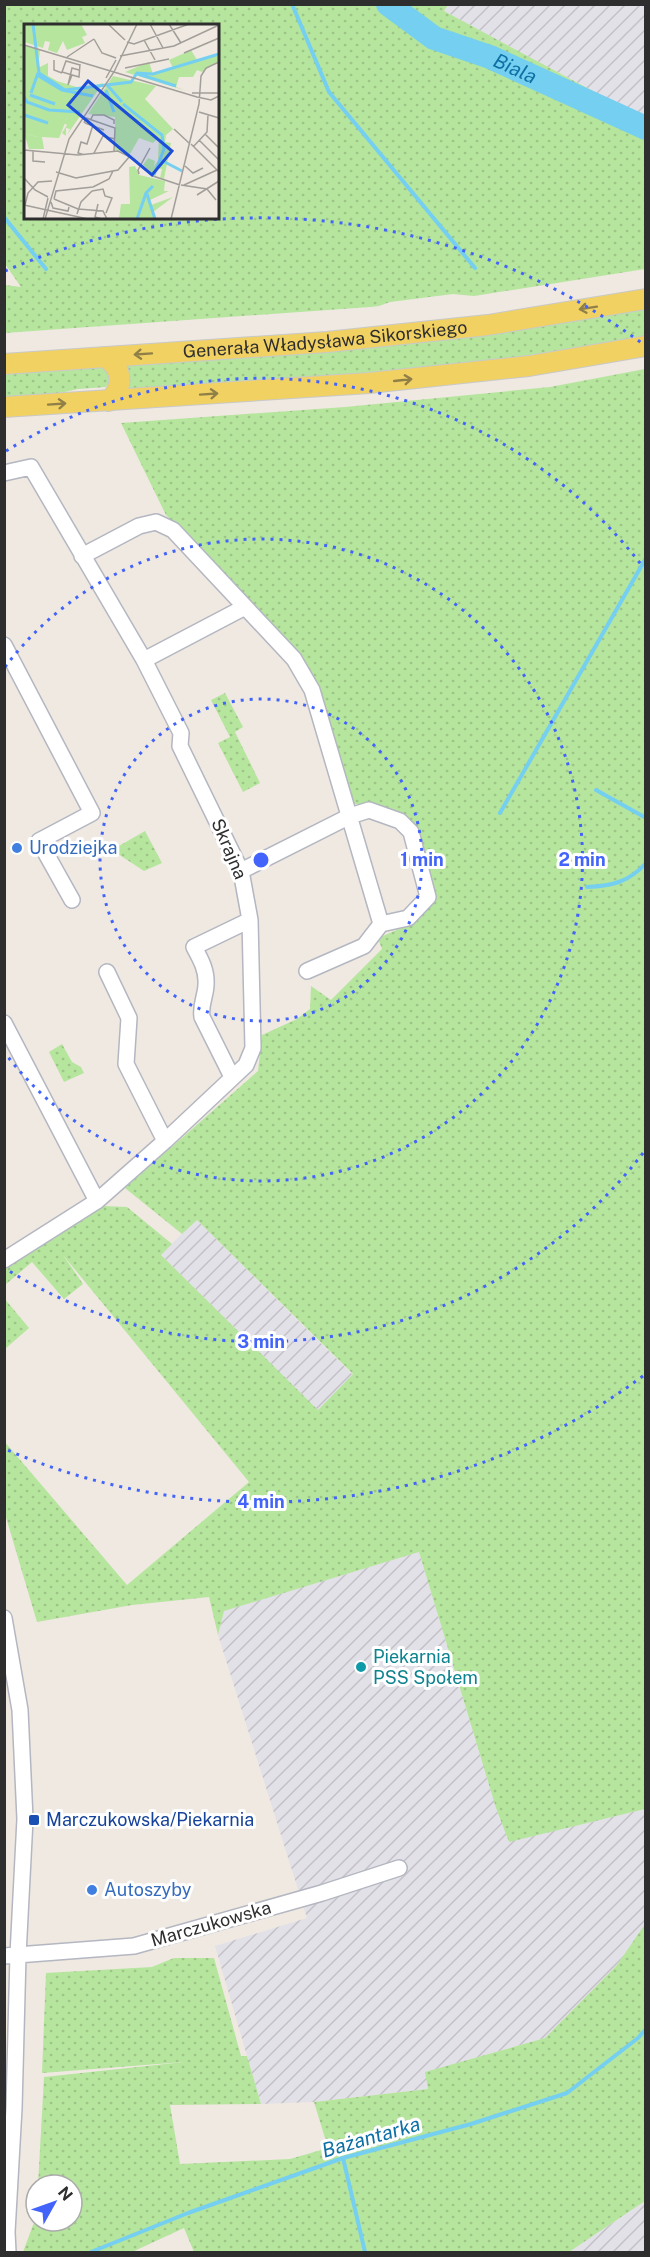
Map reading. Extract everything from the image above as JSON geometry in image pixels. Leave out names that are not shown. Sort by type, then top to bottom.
[{"type":"main road","name":"Generała Władysława Sikorskiego","points":[[4,364],[327,342],[488,325],[645,299]]},
{"type":"main road","points":[[4,407],[369,383],[530,366],[645,346]]},
{"type":"main road","points":[[105,357],[112,361],[120,374],[118,389],[109,401]]},
{"type":"street","name":"Skrajna","points":[[4,473],[31,467],[144,660],[181,733],[180,746],[241,871],[250,920],[253,1048],[246,1065],[97,1201],[4,1260]]},
{"type":"street","points":[[82,556],[139,526],[156,522],[173,530],[294,659],[312,690],[381,924]]},
{"type":"street","points":[[144,660],[245,607]]},
{"type":"street","points":[[6,650],[92,813],[39,841],[72,900]]},
{"type":"street","points":[[241,871],[350,816],[369,810],[400,821],[411,832],[428,897],[408,918],[381,924],[364,946],[307,970]]},
{"type":"street","points":[[232,1077],[202,1017],[201,1008],[207,984],[203,965],[194,947],[250,920]]},
{"type":"street","points":[[107,972],[129,1018],[126,1064],[165,1141]]},
{"type":"street","points":[[4,1023],[97,1201]]},
{"type":"street","points":[[4,1618],[9,1660],[20,1710],[25,1819],[11,1955],[8,2253]]},
{"type":"street","name":"Marczukowska","points":[[11,1955],[120,1948],[145,1943],[322,1893],[399,1868]]},
{"type":"shaded area","points":[[448,4],[645,5],[645,119],[444,11]]},
{"type":"shaded area","points":[[196,1219],[353,1375],[318,1410],[161,1255]]},
{"type":"shaded area","points":[[419,1552],[496,1808],[509,1841],[645,1809],[645,1924],[617,1965],[545,2038],[426,2072],[429,2089],[314,2102],[261,2104],[215,1946],[307,1918],[218,1635],[223,1611]]},
{"type":"shaded area","points":[[645,2201],[645,2252],[569,2252]]},
{"type":"green space","points":[[5,4],[448,5],[444,11],[645,119],[645,269],[474,296],[453,294],[390,302],[370,307],[5,333],[5,285],[21,287],[5,264]]},
{"type":"green space","points":[[645,308],[645,338],[515,357],[385,372],[254,385],[123,394],[130,380],[124,364],[305,354],[487,334]]},
{"type":"green space","points":[[102,365],[112,378],[106,387],[78,389],[38,398],[5,400],[5,372]]},
{"type":"green space","points":[[645,369],[645,1809],[509,1842],[496,1808],[419,1552],[224,1611],[218,1635],[209,1597],[132,1605],[37,1622],[5,1514],[4,1441],[127,1585],[249,1482],[63,1255],[83,1284],[64,1299],[32,1262],[5,1285],[5,1269],[103,1206],[127,1207],[172,1244],[161,1255],[318,1410],[353,1374],[197,1220],[182,1234],[125,1188],[258,1071],[262,1035],[297,1019],[310,1009],[311,986],[331,1000],[382,949],[379,941],[383,936],[410,924],[435,899],[409,820],[377,805],[354,804],[318,690],[299,656],[166,515],[121,423],[345,407],[550,387]]},
{"type":"green space","points":[[225,693],[243,727],[235,732],[260,783],[243,792],[218,743],[230,737],[211,700]]},
{"type":"green space","points":[[145,831],[162,863],[144,871],[112,850]]},
{"type":"green space","points":[[62,1044],[72,1062],[81,1067],[84,1073],[64,1082],[49,1052]]},
{"type":"green space","points":[[4,1298],[29,1328],[5,1349],[4,1349]]},
{"type":"green space","points":[[645,1924],[645,2201],[569,2252],[194,2252],[184,2228],[132,2252],[23,2252],[30,2233],[84,2233],[84,2173],[39,2173],[44,2077],[184,2062],[42,2073],[46,1973],[152,1967],[174,1958],[214,1958],[241,2056],[247,2056],[261,2104],[170,2105],[180,2164],[290,2159],[328,2148],[314,2102],[428,2089],[425,2072],[545,2038],[617,1965]]},
{"type":"waterway","points":[[292,4],[329,92],[475,268]]},
{"type":"waterway","name":"Biala","points":[[388,4],[434,38],[490,57],[646,128]]},
{"type":"waterway","points":[[4,217],[46,269]]},
{"type":"waterway","points":[[500,813],[646,558]]},
{"type":"waterway","points":[[596,790],[646,818]]},
{"type":"waterway","points":[[587,887],[619,882],[633,875],[646,863]]},
{"type":"waterway","name":"Bażantarka","points":[[91,2252],[188,2213],[343,2158],[471,2124],[567,2093],[638,2038],[646,2029]]},
{"type":"waterway","points":[[343,2158],[365,2252]]},
{"type":"place","name":"Urodziejka","points":[[17,848]]},
{"type":"place","name":"Piekarnia PSS Społem","points":[[361,1667]]},
{"type":"place","name":"Marczukowska/Piekarnia","points":[[34,1820]]},
{"type":"place","name":"Autoszyby","points":[[92,1890]]}]
